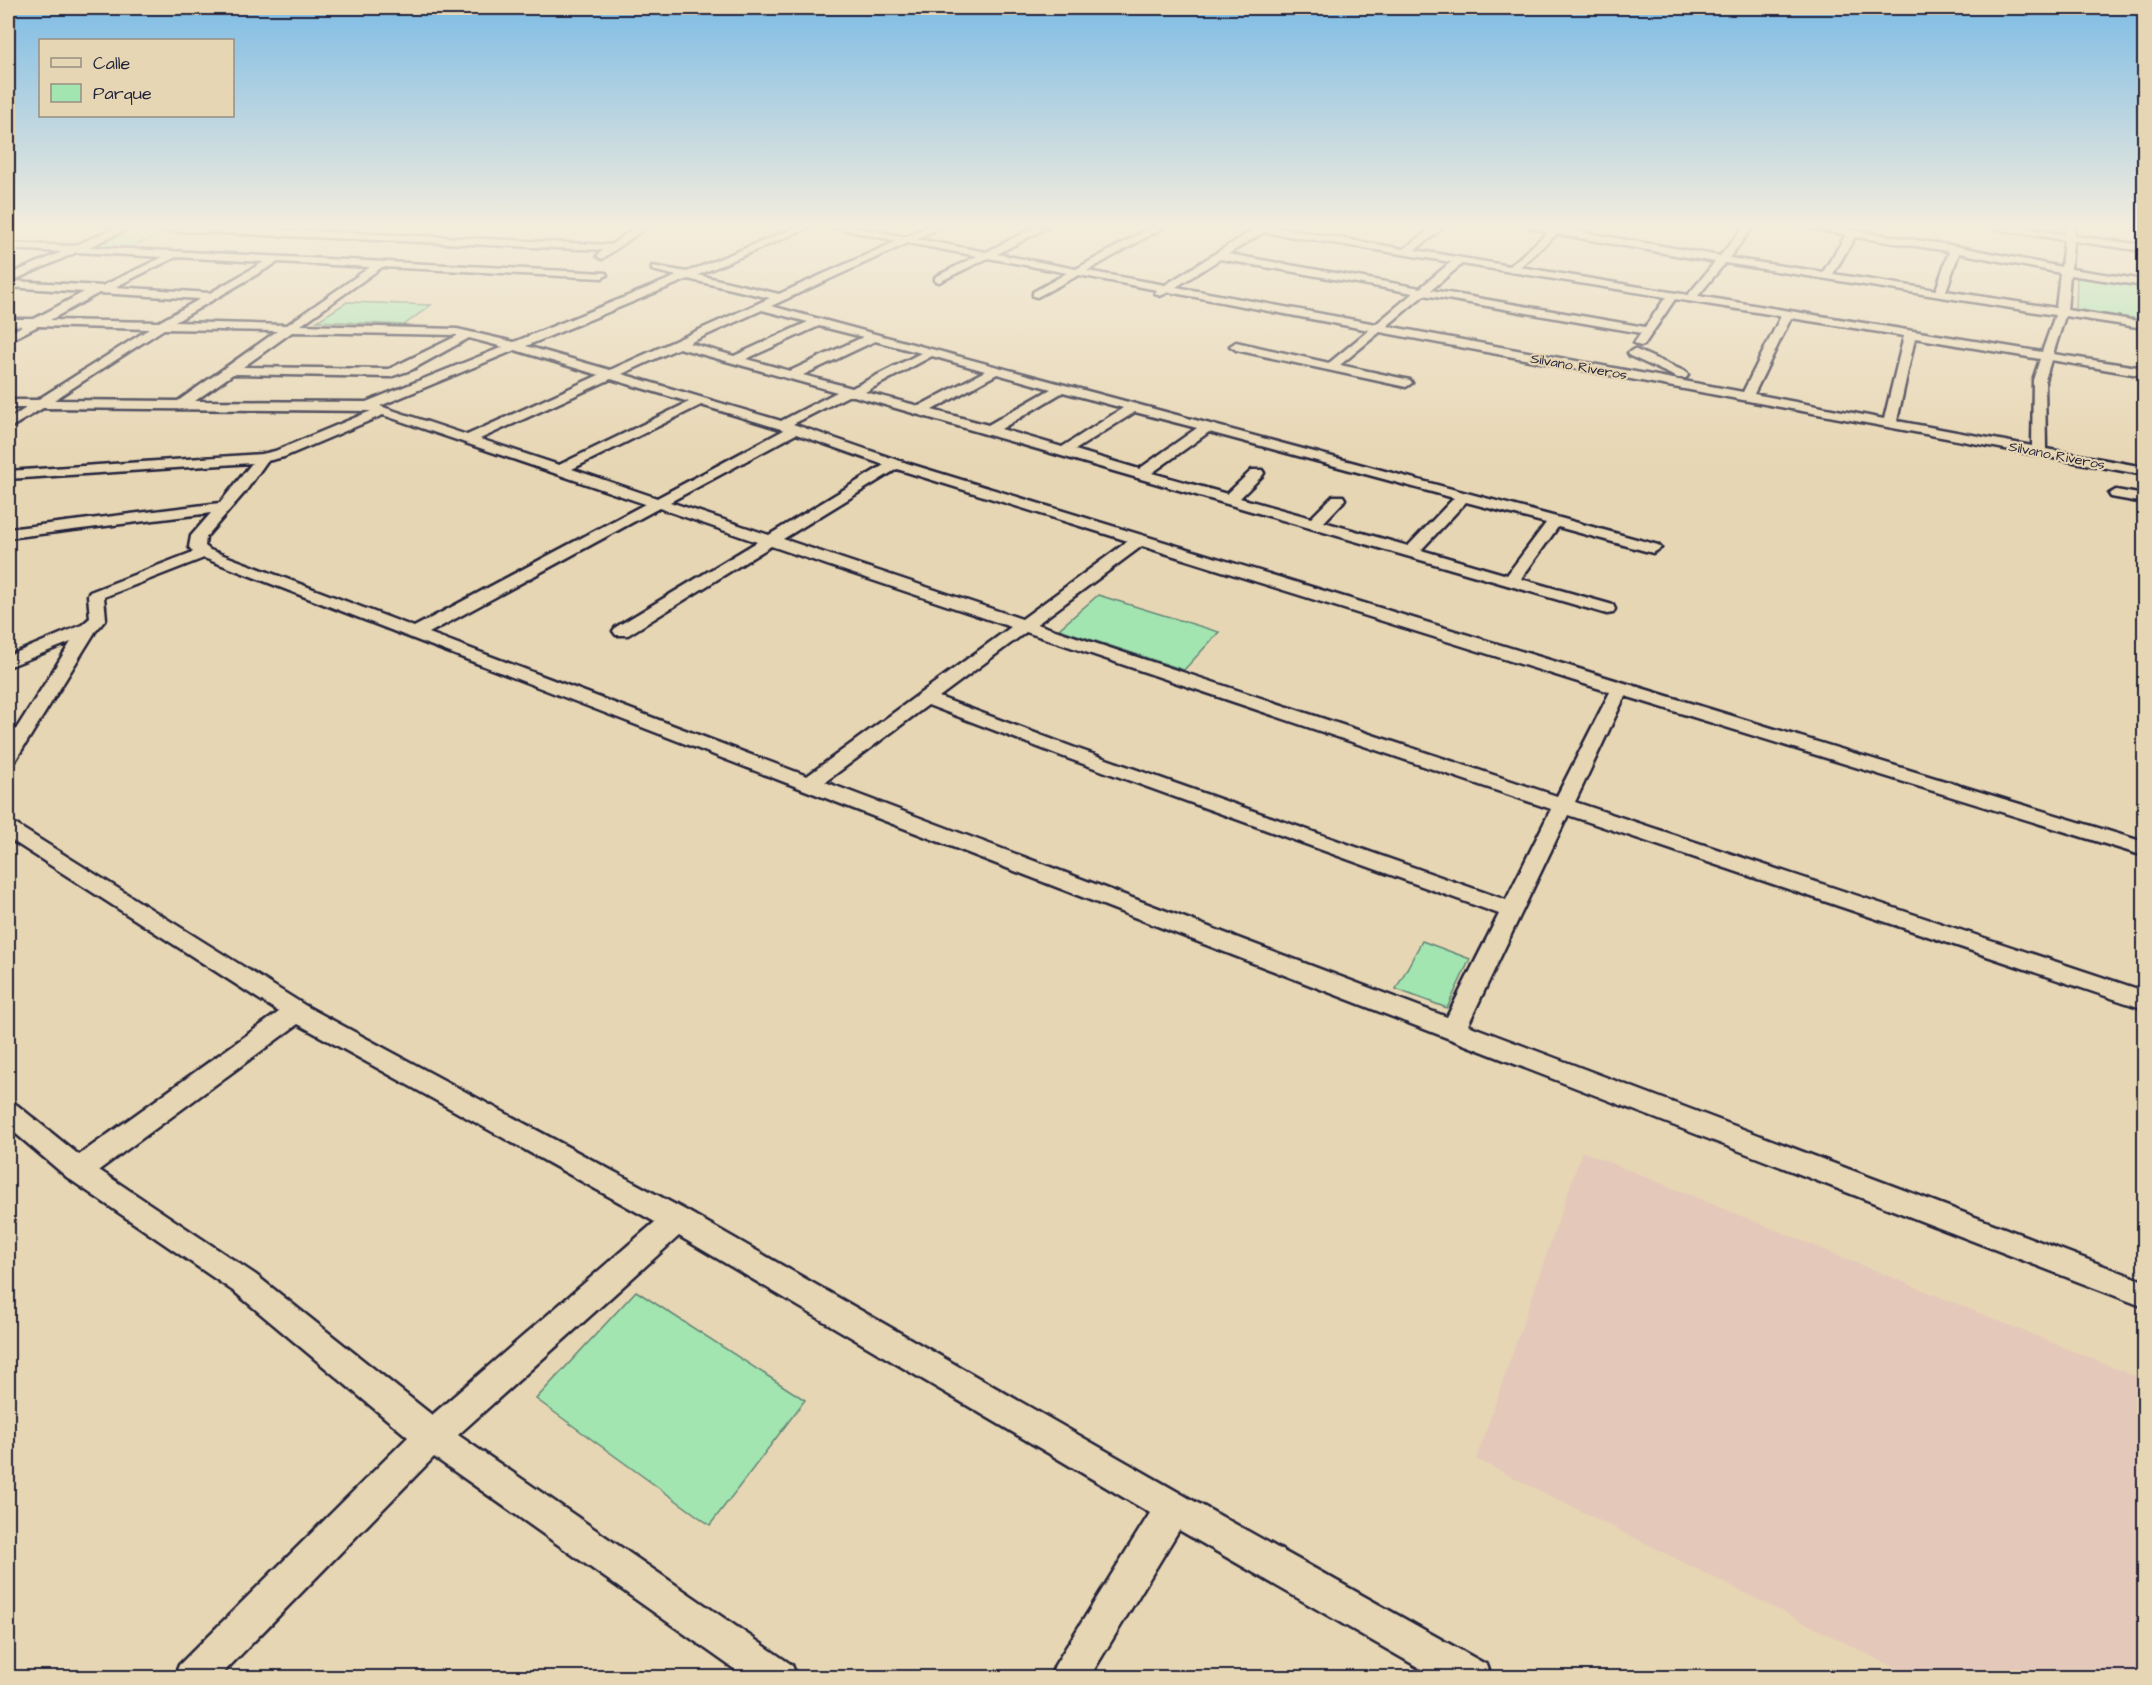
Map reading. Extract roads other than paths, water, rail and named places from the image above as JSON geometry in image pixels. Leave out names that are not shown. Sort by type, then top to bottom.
[{"type":"street","points":[[8,338],[67,306]]},
{"type":"street","points":[[8,425],[195,306]]},
{"type":"street","points":[[181,405],[321,306]]},
{"type":"street","points":[[8,475],[262,458],[279,454],[514,346],[614,306]]},
{"type":"street","points":[[468,439],[611,376],[760,306],[1653,548]]},
{"type":"street","name":"Silvano Riveros","points":[[1254,306],[2145,471]]},
{"type":"street","points":[[1332,366],[1404,306]]},
{"type":"street","points":[[1502,306],[1648,332]]},
{"type":"street","points":[[1621,373],[1666,306]]},
{"type":"street","points":[[1730,306],[2145,372]]},
{"type":"street","points":[[2018,306],[2145,325]]},
{"type":"street","points":[[2039,451],[2038,380],[2062,306]]},
{"type":"street","points":[[1747,396],[1787,315]]},
{"type":"street","points":[[8,322],[446,331],[514,346],[789,427],[895,464],[2145,849]]},
{"type":"street","points":[[734,360],[818,322]]},
{"type":"street","points":[[1890,423],[1910,334]]},
{"type":"street","points":[[230,370],[390,373],[407,367],[467,335]]},
{"type":"street","points":[[790,376],[873,337]]},
{"type":"street","points":[[678,344],[990,430],[1607,609]]},
{"type":"street","points":[[1236,346],[1406,382]]},
{"type":"street","points":[[414,634],[658,504],[849,393],[930,353]]},
{"type":"street","points":[[1634,353],[1693,380],[1733,394]]},
{"type":"street","points":[[918,412],[994,371]]},
{"type":"street","points":[[990,430],[1059,388]]},
{"type":"street","points":[[562,469],[700,401]]},
{"type":"street","points":[[8,404],[375,409],[562,469],[658,504],[2145,1000]]},
{"type":"street","points":[[1063,452],[1132,408]]},
{"type":"street","points":[[1141,474],[1206,428]]},
{"type":"street","points":[[262,458],[240,489],[199,536],[196,547],[204,553],[2145,1294]]},
{"type":"street","points":[[622,631],[895,464]]},
{"type":"street","points":[[1229,500],[1257,473]]},
{"type":"street","points":[[2116,494],[2145,499]]},
{"type":"street","points":[[1411,552],[1463,497]]},
{"type":"street","points":[[1314,524],[1338,499]]},
{"type":"street","points":[[8,532],[222,507]]},
{"type":"street","points":[[1511,581],[1555,522]]},
{"type":"street","points":[[809,784],[1140,540]]},
{"type":"street","points":[[8,757],[88,629],[98,619],[96,595],[204,553]]},
{"type":"street","points":[[8,662],[88,629]]},
{"type":"street","points":[[1453,1030],[1620,689]]},
{"type":"street","points":[[926,698],[1071,753],[1512,910]]},
{"type":"street","points":[[8,829],[297,1012],[677,1220],[1173,1508],[1474,1677]]},
{"type":"street","points":[[78,1170],[297,1012]]},
{"type":"street","points":[[8,1112],[78,1170],[246,1284],[432,1436],[779,1677]]},
{"type":"street","points":[[192,1677],[432,1436],[677,1220]]},
{"type":"street","points":[[1068,1677],[1173,1508]]}]
